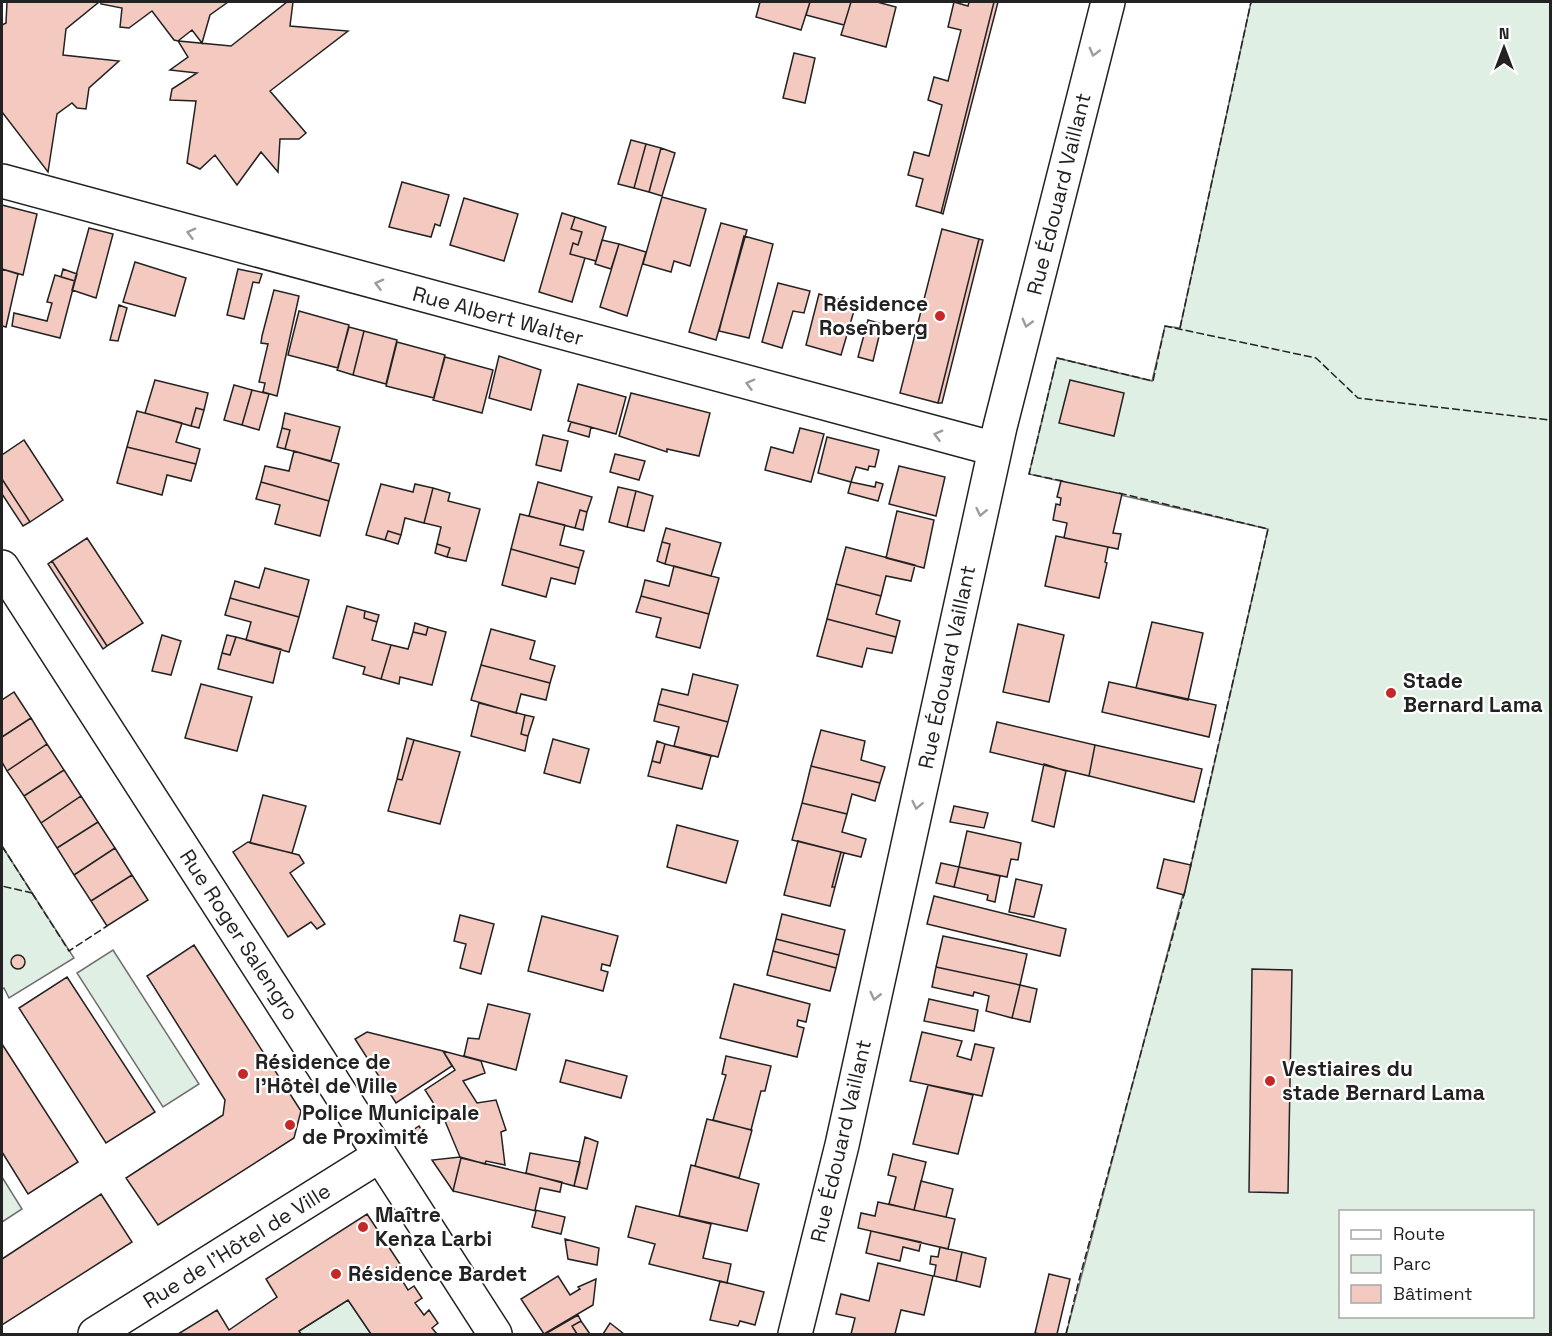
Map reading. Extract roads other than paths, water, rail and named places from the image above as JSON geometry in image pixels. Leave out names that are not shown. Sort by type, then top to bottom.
[{"type":"street","name":"Rue Édouard Vaillant","points":[[795,1335],[842,1145],[995,449],[1107,2]]},
{"type":"street","name":"Rue Albert Walter","points":[[2,181],[995,449]]},
{"type":"street","name":"Rue Roger Salengro","points":[[2,567],[495,1335]]},
{"type":"street","name":"Rue de l'Hôtel de Ville","points":[[94,1335],[379,1156]]},
{"type":"place","name":"Résidence Rosenberg","points":[[940,316]]},
{"type":"place","name":"Stade Bernard Lama","points":[[1391,693]]},
{"type":"place","name":"Résidence de l'Hôtel de Ville","points":[[243,1074]]},
{"type":"place","name":"Vestiaires du stade Bernard Lama","points":[[1270,1081]]},
{"type":"place","name":"Police Municipale de Proximité","points":[[290,1125]]},
{"type":"place","name":"Maître Kenza Larbi","points":[[363,1227]]},
{"type":"place","name":"Résidence Bardet","points":[[336,1274]]}]
